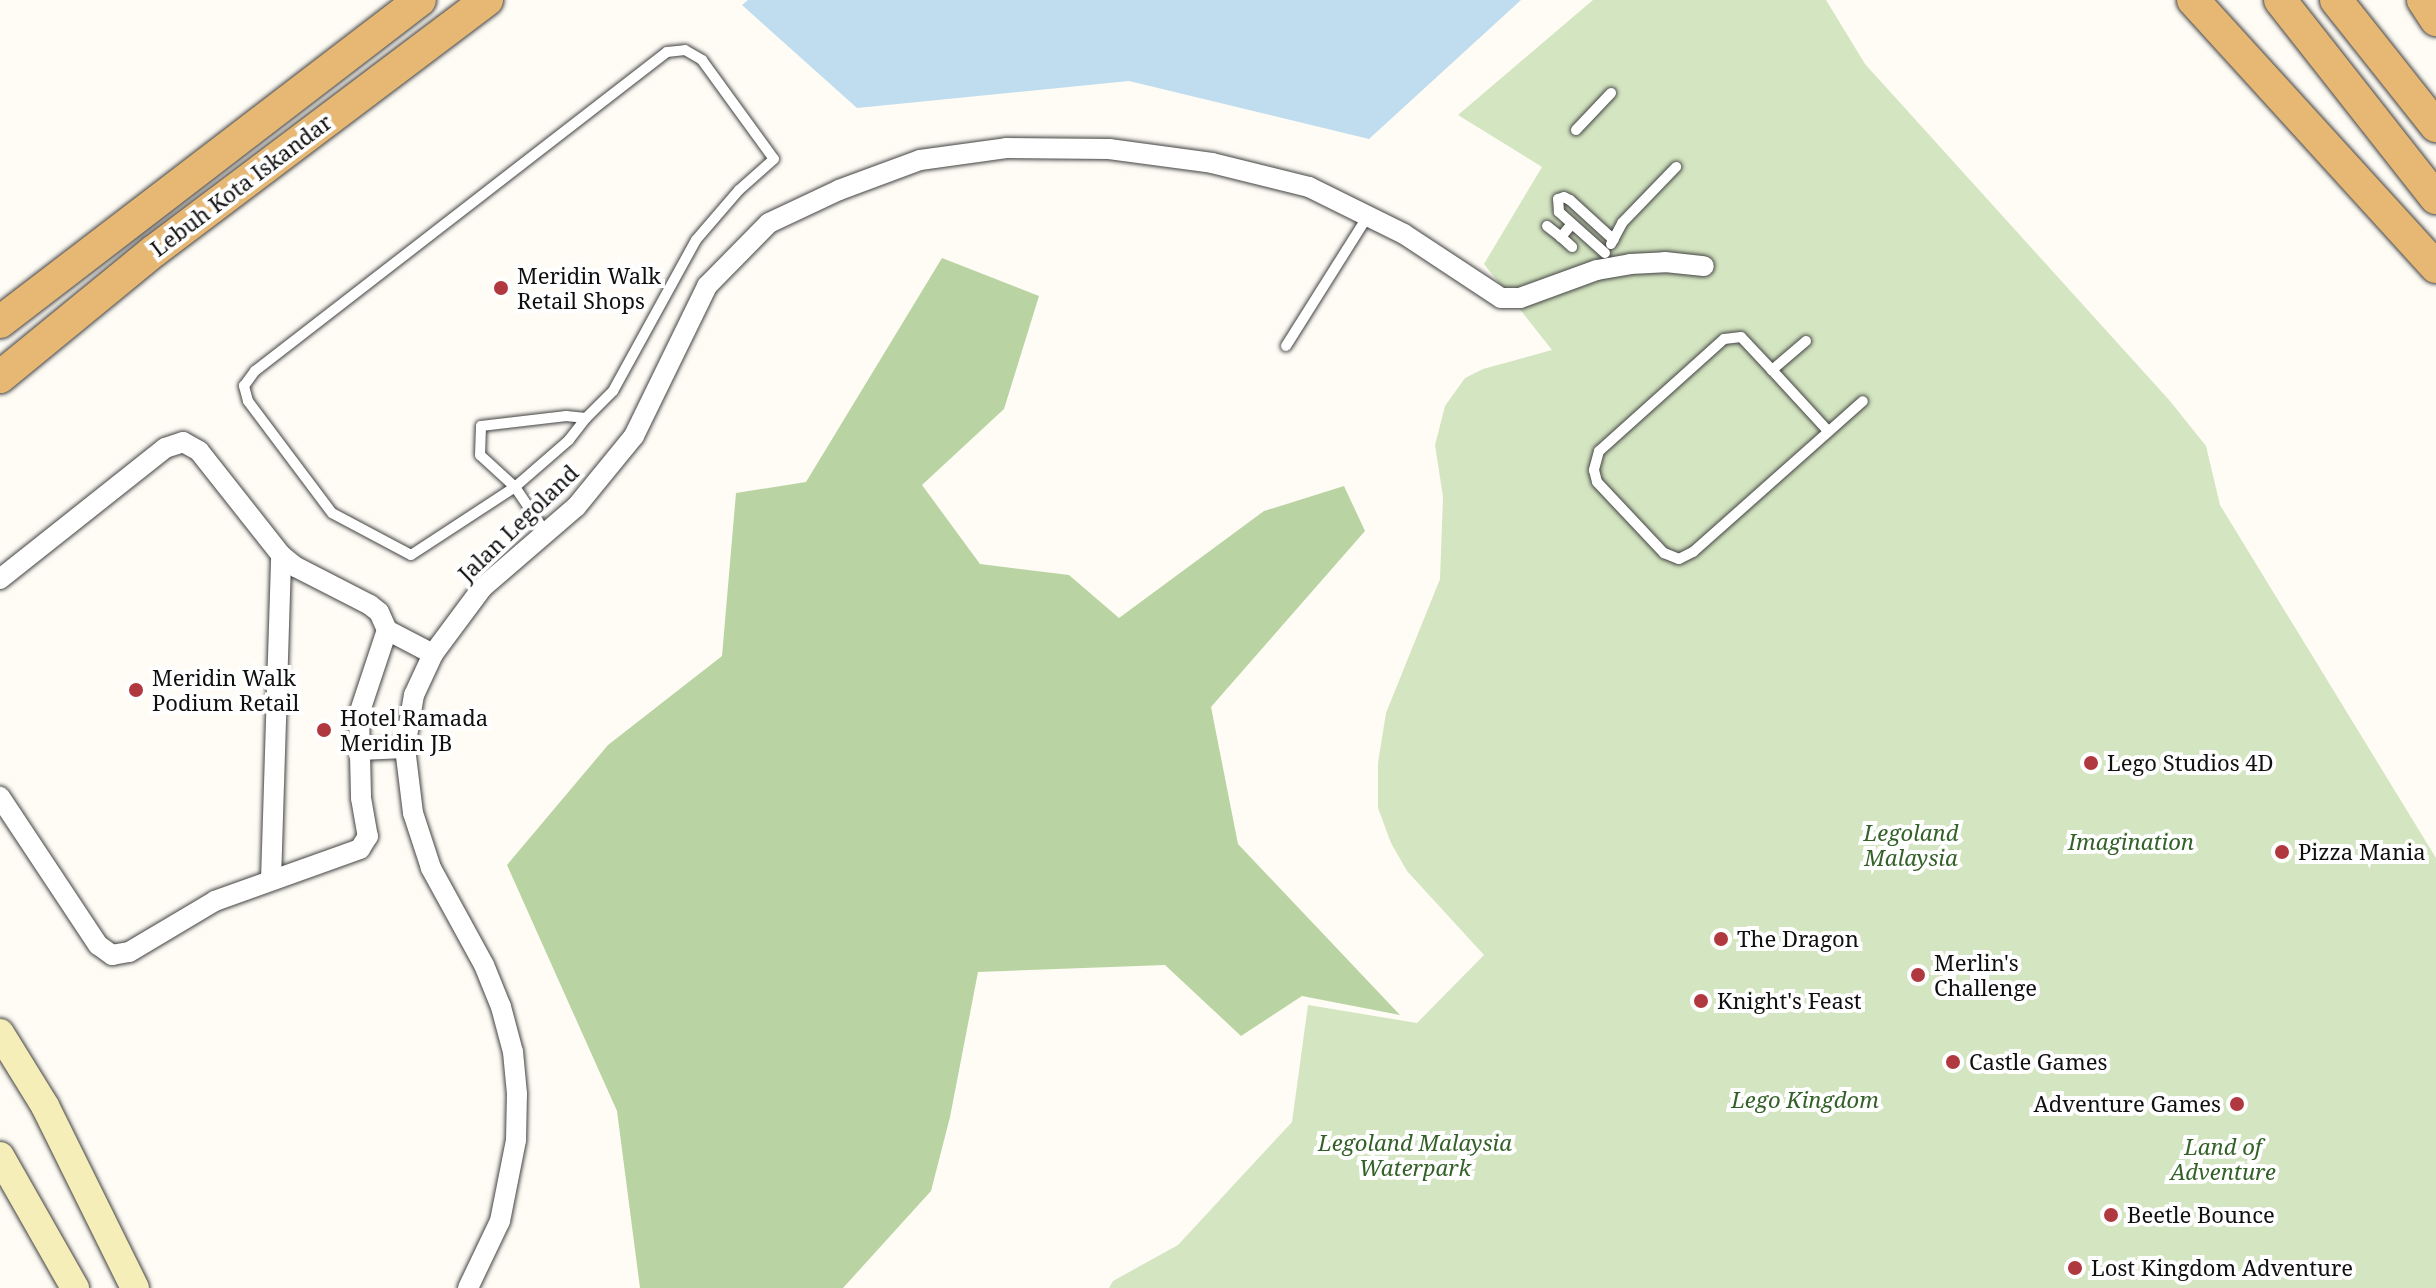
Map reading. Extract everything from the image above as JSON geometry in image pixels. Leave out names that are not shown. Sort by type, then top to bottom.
[{"type":"highway","name":"Lebuh Kota Iskandar","points":[[0,322],[15,303],[420,0]]},
{"type":"highway","name":"Lebuh Kota Iskandar","points":[[0,377],[154,251],[487,0]]},
{"type":"highway","points":[[2193,0],[2436,267]]},
{"type":"highway","points":[[2280,0],[2436,198]]},
{"type":"highway","points":[[2336,0],[2436,126]]},
{"type":"highway","points":[[2423,0],[2436,20]]},
{"type":"main road","points":[[0,1033],[45,1106],[135,1288]]},
{"type":"main road","points":[[0,1156],[75,1288]]},
{"type":"street","name":"Jalan Legoland","points":[[468,1288],[500,1221],[510,1178],[517,1094],[513,1052],[501,1007],[484,965],[431,868],[413,813],[405,748],[414,695],[433,654],[482,588],[576,507],[634,436],[707,286],[769,223],[839,190],[920,160],[1006,148],[1109,149],[1212,163],[1309,187],[1404,234],[1483,289],[1501,298],[1520,298],[1601,262]]},
{"type":"street","points":[[1601,262],[1665,262],[1704,266]]},
{"type":"street","points":[[0,579],[173,443],[183,442],[199,451],[281,555],[296,567],[370,605],[379,612],[387,630],[433,654]]},
{"type":"street","points":[[271,880],[281,555]]},
{"type":"street","points":[[0,797],[98,945],[112,955],[129,952],[215,901],[354,853],[365,843],[368,836],[359,750],[359,714],[387,630]]},
{"type":"street","points":[[359,750],[405,748]]},
{"type":"lane","points":[[685,50],[702,60],[774,159],[739,190],[696,240],[613,391],[586,418],[569,440],[515,487],[418,553],[400,552],[332,513],[248,401],[244,386],[255,371],[667,52],[685,50]]},
{"type":"lane","points":[[1576,130],[1611,93]]},
{"type":"lane","points":[[1614,240],[1564,197],[1558,199],[1559,212],[1601,262],[1614,240],[1622,223],[1676,167]]},
{"type":"lane","points":[[1286,346],[1368,216]]},
{"type":"lane","points":[[1561,237],[1571,225]]},
{"type":"lane","points":[[1547,226],[1572,247]]},
{"type":"lane","points":[[1828,431],[1741,337],[1724,339],[1599,451],[1594,470],[1597,482],[1664,553],[1679,559],[1693,552],[1863,401]]},
{"type":"lane","points":[[1772,370],[1806,341]]},
{"type":"lane","points":[[546,533],[515,487],[480,455],[481,426],[566,416],[586,418]]},
{"type":"green space","name":"Legoland Malaysia","points":[[1593,0],[1826,0],[1865,64],[2170,401],[2206,446],[2220,505],[2436,858],[2436,1288],[1109,1288],[1113,1281],[1178,1245],[1292,1122],[1308,1005],[1417,1023],[1484,955],[1407,871],[1391,843],[1378,808],[1378,763],[1386,713],[1440,579],[1443,497],[1435,445],[1445,406],[1465,378],[1483,369],[1552,350],[1484,264],[1542,167],[1458,115]]},
{"type":"green space","points":[[942,258],[1039,296],[1004,409],[922,485],[980,564],[1069,575],[1119,618],[1264,511],[1344,486],[1365,531],[1211,707],[1238,844],[1400,1015],[1302,996],[1241,1036],[1165,965],[978,972],[950,1117],[931,1191],[843,1288],[640,1288],[617,1111],[507,865],[608,745],[722,656],[736,493],[806,482]]},
{"type":"water","points":[[748,0],[1521,0],[1369,139],[1129,81],[857,108],[742,5]]},
{"type":"place","name":"Meridin Walk Retail Shops","points":[[501,288]]},
{"type":"place","name":"Meridin Walk Podium Retail","points":[[136,690]]},
{"type":"place","name":"Hotel Ramada Meridin JB","points":[[324,730]]},
{"type":"place","name":"Lego Studios 4D","points":[[2091,763]]},
{"type":"place","name":"Pizza Mania","points":[[2282,852]]},
{"type":"place","name":"The Dragon","points":[[1721,939]]},
{"type":"place","name":"Merlin's Challenge","points":[[1918,975]]},
{"type":"place","name":"Knight's Feast","points":[[1701,1001]]},
{"type":"place","name":"Castle Games","points":[[1953,1062]]},
{"type":"place","name":"Adventure Games","points":[[2237,1104]]},
{"type":"place","name":"Beetle Bounce","points":[[2111,1215]]},
{"type":"place","name":"Lost Kingdom Adventure","points":[[2075,1268]]},
{"type":"park label","name":"Imagination","points":[[2131,842]]},
{"type":"park label","name":"Lego Kingdom","points":[[1805,1100]]},
{"type":"park label","name":"Legoland Malaysia Waterpark","points":[[1415,1154]]},
{"type":"park label","name":"Land of Adventure","points":[[2223,1158]]}]
